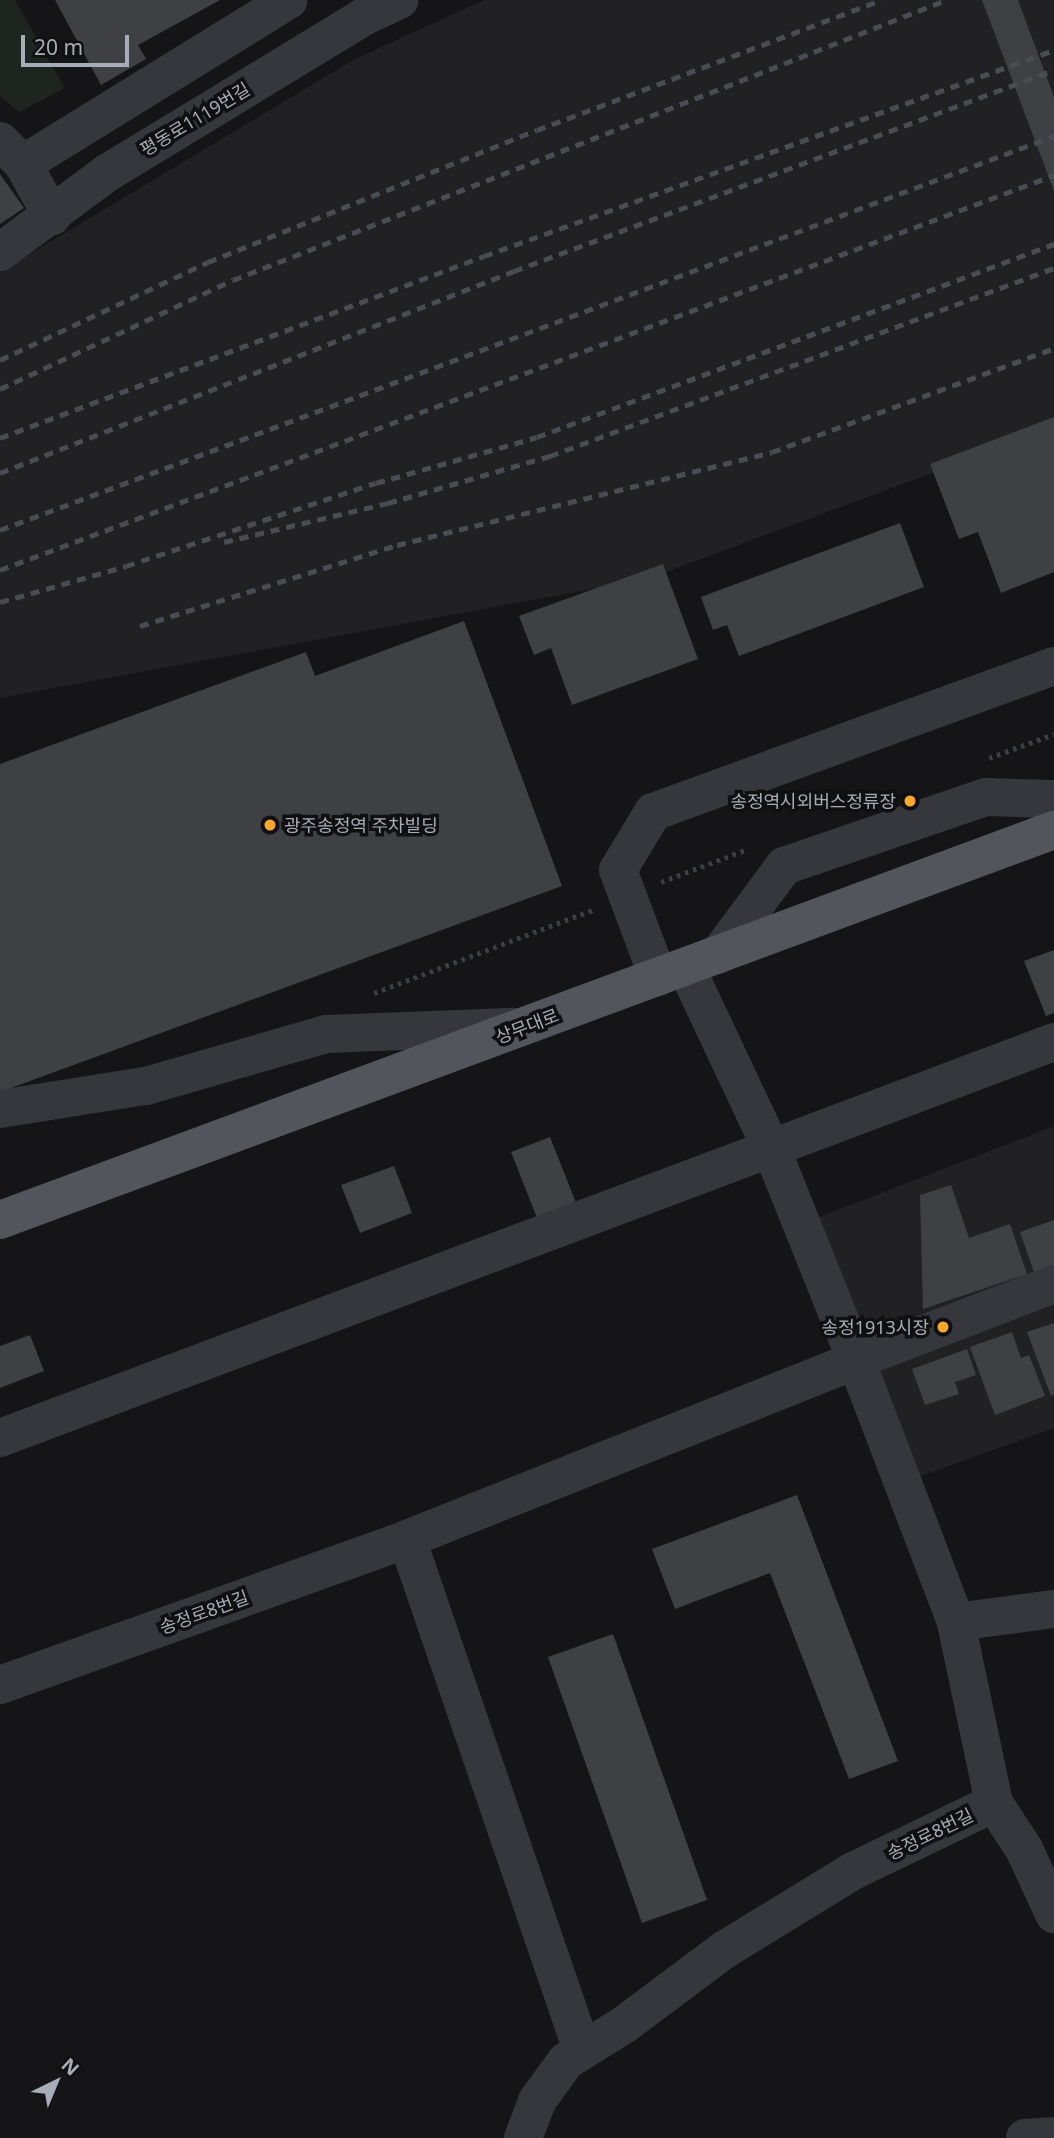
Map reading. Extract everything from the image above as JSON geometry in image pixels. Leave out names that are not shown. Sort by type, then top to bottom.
[{"type":"main road","name":"상무대로","points":[[0,1220],[1054,830]]},
{"type":"street","points":[[52,216],[11,152],[290,0],[316,46]]},
{"type":"street","name":"평동로1119번길","points":[[0,252],[107,173],[316,46],[374,5]]},
{"type":"street","points":[[856,1360],[772,1150],[687,966],[627,895],[618,870],[653,812],[1054,666]]},
{"type":"street","points":[[687,966],[785,866],[986,797],[1054,799]]},
{"type":"street","points":[[0,1109],[146,1086],[326,1034],[525,1027]]},
{"type":"street","points":[[0,1438],[1054,1042]]},
{"type":"street","name":"송정로8번길","points":[[0,1685],[407,1539],[1054,1284]]},
{"type":"street","name":"송정로8번길","points":[[523,2138],[537,2101],[550,2079],[566,2061],[625,2024],[723,1950],[853,1871],[994,1803],[956,1622],[856,1360]]},
{"type":"street","points":[[407,1539],[582,2050]]},
{"type":"street","points":[[956,1622],[1054,1609]]},
{"type":"street","points":[[994,1803],[1039,1845],[1054,1914]]},
{"type":"street","points":[[1025,2138],[1054,2136]]},
{"type":"path","points":[[1004,0],[1054,135]]},
{"type":"path","points":[[367,996],[552,928],[627,895]]},
{"type":"shaded area","points":[[0,0],[15,0],[65,88],[19,112],[0,96]]},
{"type":"shaded area","points":[[484,0],[1054,0],[1054,428],[647,579],[0,698],[0,272],[353,60]]},
{"type":"shaded area","name":"송정1913시장","points":[[1054,1126],[1054,1428],[891,1487],[796,1226]]},
{"type":"building","points":[[55,0],[220,0],[138,45],[146,59],[101,85]]},
{"type":"building","points":[[982,0],[1018,0],[1054,97],[1054,191]]},
{"type":"building","points":[[0,174],[24,208],[0,224]]},
{"type":"building","points":[[1054,417],[1054,572],[1001,593],[978,532],[959,539],[930,464]]},
{"type":"building","points":[[900,523],[924,587],[739,656],[727,625],[713,630],[701,597]]},
{"type":"building","points":[[663,564],[698,659],[572,705],[551,648],[534,655],[519,616]]},
{"type":"building","name":"광주송정역 주차빌딩","points":[[464,621],[562,886],[0,1092],[0,764],[306,652],[315,676]]},
{"type":"building","points":[[1054,950],[1054,1013],[1046,1016],[1024,961]]},
{"type":"building","points":[[550,1137],[578,1208],[539,1223],[511,1152]]},
{"type":"building","points":[[394,1166],[412,1213],[360,1233],[341,1185]]},
{"type":"building","points":[[951,1185],[969,1238],[1010,1224],[1027,1274],[923,1309],[920,1195]]},
{"type":"building","points":[[1054,1220],[1054,1265],[1034,1272],[1020,1232]]},
{"type":"building","points":[[1054,1323],[1054,1394],[1051,1396],[1027,1332]]},
{"type":"building","points":[[1012,1332],[1021,1358],[1029,1355],[1045,1396],[995,1415],[970,1347]]},
{"type":"building","points":[[30,1335],[44,1371],[0,1388],[0,1346]]},
{"type":"building","points":[[967,1349],[976,1375],[955,1382],[959,1394],[925,1405],[912,1369]]},
{"type":"building","points":[[797,1495],[898,1761],[849,1779],[770,1573],[675,1609],[652,1549]]},
{"type":"building","points":[[613,1634],[707,1900],[642,1923],[548,1657]]},
{"type":"railway","points":[[0,360],[208,262],[537,130],[881,0]]},
{"type":"railway","points":[[0,389],[233,280],[946,0]]},
{"type":"railway","points":[[0,438],[484,256],[1054,50]]},
{"type":"railway","points":[[0,473],[514,271],[1054,70]]},
{"type":"railway","points":[[0,530],[1054,136]]},
{"type":"railway","points":[[0,570],[1054,175]]},
{"type":"railway","points":[[0,602],[126,566],[376,483],[537,437],[1054,244]]},
{"type":"railway","points":[[224,542],[388,503],[550,456],[1054,268]]},
{"type":"railway","points":[[140,626],[397,545],[772,452],[1054,348]]},
{"type":"place","name":"송정역시외버스정류장","points":[[910,801]]},
{"type":"place","name":"광주송정역 주차빌딩","points":[[270,825]]},
{"type":"place","name":"송정1913시장","points":[[943,1327]]}]
